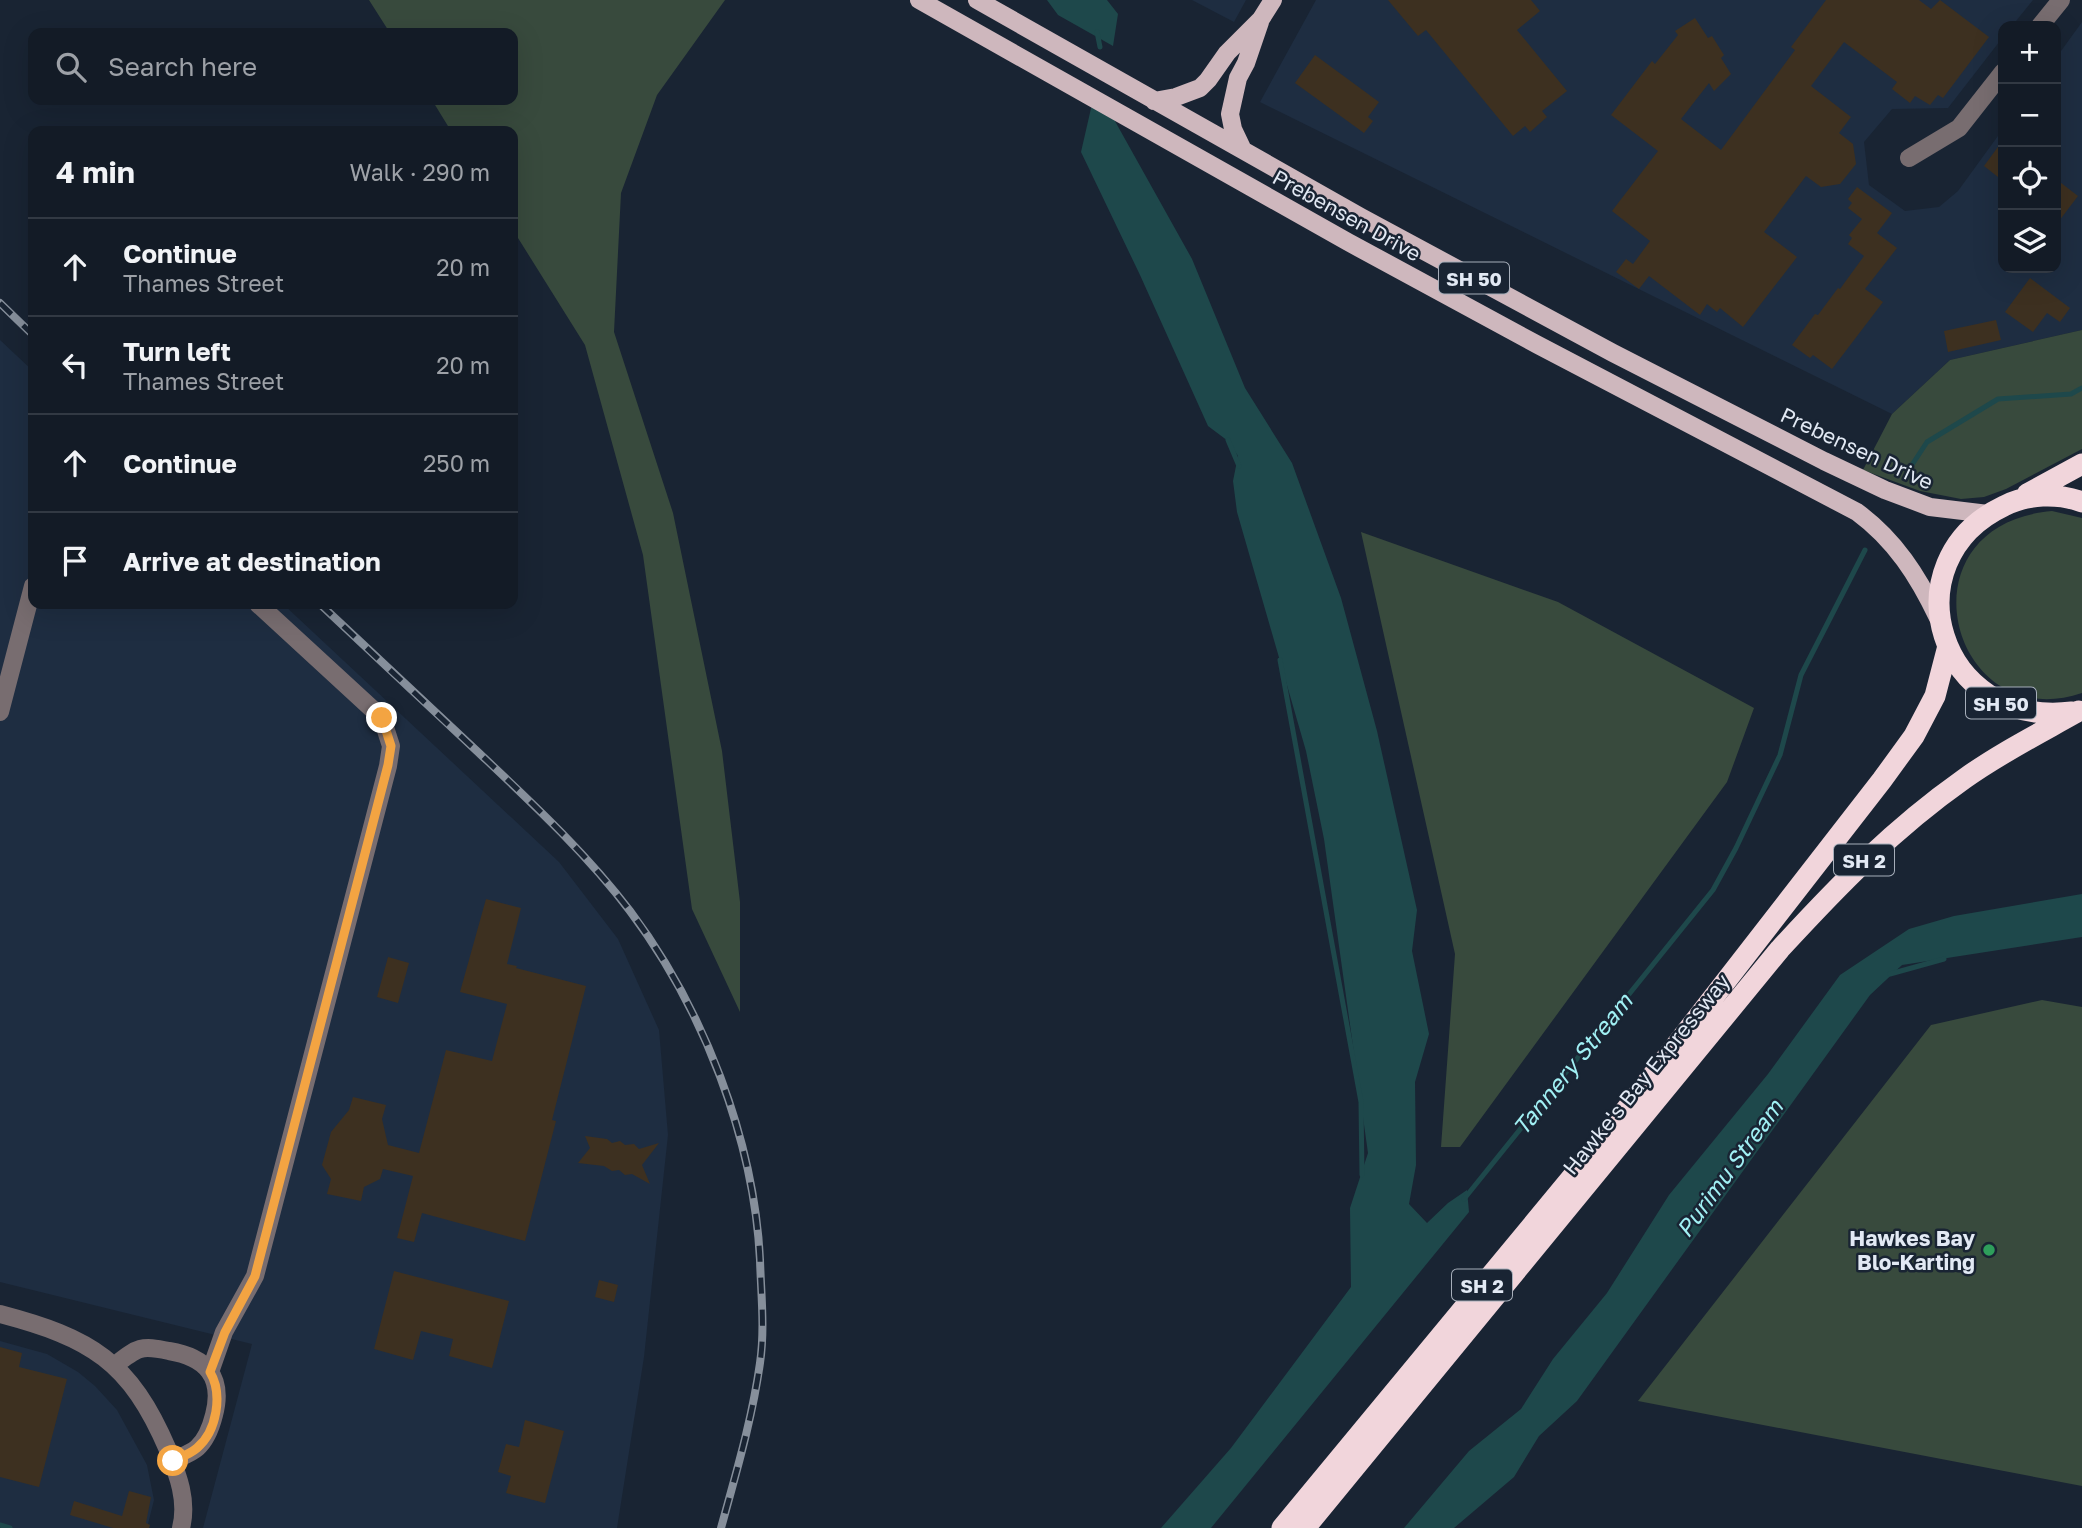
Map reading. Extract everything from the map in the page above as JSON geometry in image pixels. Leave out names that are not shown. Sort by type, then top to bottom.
[{"type":"highway","points":[[1948,646],[1941,623],[1940,591],[1951,555],[1964,537],[1988,514],[2082,464]]},
{"type":"highway","points":[[2016,500],[2045,496],[2082,502]]},
{"type":"highway","name":"SH 50","points":[[1948,646],[1965,676],[2002,704],[2038,713],[2080,710]]},
{"type":"highway","name":"Hawke's Bay Expressway","points":[[1282,1528],[1597,1147],[1882,780],[1914,736],[1936,696],[1948,646]]},
{"type":"highway","name":"Hawke's Bay Expressway","points":[[1305,1528],[1780,949],[1846,877],[1923,809],[1965,778],[2080,710]]},
{"type":"main road","name":"Prebensen Drive","points":[[919,0],[1348,242],[1857,512],[1876,526],[1913,569],[1941,623]]},
{"type":"main road","name":"Prebensen Drive","points":[[977,0],[1154,101],[1613,353],[1824,461],[1885,490],[1930,507],[1988,514]]},
{"type":"main road","points":[[1154,101],[1200,88],[1227,53],[1261,19],[1273,0]]},
{"type":"main road","points":[[1243,150],[1233,129],[1230,114],[1238,78],[1247,63],[1261,19]]},
{"type":"street","points":[[2044,21],[2061,0]]},
{"type":"street","points":[[1909,158],[1959,128],[1998,78]]},
{"type":"street","points":[[0,712],[28,605]]},
{"type":"street","points":[[210,1372],[225,1332],[255,1276],[391,746],[382,718],[263,609]]},
{"type":"street","points":[[0,1314],[63,1333],[88,1345],[115,1365],[146,1403],[173,1461],[183,1493],[181,1528]]},
{"type":"street","points":[[115,1365],[132,1352],[147,1347],[194,1357],[203,1363],[215,1380],[217,1404],[207,1436],[198,1447],[173,1461]]},
{"type":"shaded area","points":[[369,0],[725,0],[657,95],[621,193],[614,332],[673,513],[722,751],[740,902],[740,1012],[692,909],[643,555],[585,345],[518,238],[518,126],[448,126],[435,105],[518,105],[518,28],[387,28]]},
{"type":"shaded area","points":[[1192,0],[1246,0],[1234,22]]},
{"type":"shaded area","points":[[1316,0],[2033,0],[2016,21],[1998,21],[1998,43],[1948,108],[1892,109],[1864,142],[1869,185],[1905,211],[1939,207],[1958,191],[1998,136],[1998,273],[2061,273],[2061,51],[2082,22],[2082,330],[1950,360],[1892,414],[1260,102]]},
{"type":"shaded area","points":[[2082,330],[2082,449],[2006,489],[1984,497],[1961,499],[1920,491],[1863,470],[1892,414],[1950,360]]},
{"type":"shaded area","points":[[0,340],[28,366],[28,609],[288,609],[559,862],[618,939],[659,1030],[668,1135],[644,1357],[617,1528],[203,1528],[252,1344],[0,1282]]},
{"type":"shaded area","points":[[2052,511],[2082,518],[2082,693],[2036,699],[2000,686],[1973,659],[1959,624],[1958,587],[1972,552],[2003,525]]},
{"type":"shaded area","points":[[1361,532],[1558,602],[1754,708],[1727,782],[1460,1147],[1441,1147],[1455,954]]},
{"type":"shaded area","points":[[2042,1000],[2082,1007],[2082,1486],[1638,1401],[1931,1025]]},
{"type":"shaded area","points":[[0,1341],[47,1354],[78,1372],[117,1410],[147,1465],[154,1500],[147,1528],[0,1528]]},
{"type":"water","points":[[1047,0],[1107,0],[1118,14],[1113,46],[1058,15]]},
{"type":"water","points":[[1092,104],[1111,114],[1192,259],[1245,388],[1292,463],[1341,598],[1377,731],[1417,910],[1412,951],[1429,1034],[1415,1082],[1416,1165],[1409,1204],[1427,1223],[1467,1190],[1469,1212],[1211,1528],[1161,1528],[1231,1448],[1351,1287],[1350,1208],[1368,1153],[1324,839],[1306,751],[1237,512],[1233,481],[1238,456],[1228,441],[1208,426],[1081,152]]},
{"type":"water","points":[[2082,894],[2082,937],[1902,965],[1870,995],[1577,1401],[1539,1436],[1514,1477],[1454,1528],[1404,1528],[1469,1451],[1521,1409],[1553,1359],[1607,1293],[1669,1195],[1768,1074],[1840,975],[1909,929],[1954,916]]},
{"type":"building","points":[[1388,0],[1531,0],[1540,11],[1517,30],[1567,91],[1542,111],[1547,117],[1530,132],[1525,126],[1513,136],[1426,30],[1418,36]]},
{"type":"building","points":[[1826,0],[1919,0],[1931,9],[1940,0],[1989,37],[1943,98],[1938,95],[1930,105],[1915,96],[1910,103],[1892,89],[1897,82],[1844,42],[1811,86],[1851,117],[1839,133],[1853,144],[1856,164],[1840,184],[1821,187],[1806,176],[1764,232],[1797,257],[1743,327],[1720,308],[1717,312],[1707,304],[1700,315],[1649,276],[1639,289],[1616,272],[1626,259],[1633,264],[1650,241],[1612,211],[1658,151],[1611,115],[1652,61],[1655,64],[1678,35],[1675,31],[1695,18],[1708,38],[1712,36],[1724,55],[1721,58],[1731,74],[1714,91],[1709,83],[1681,119],[1721,150],[1795,50],[1791,47]]},
{"type":"building","points":[[1315,55],[1379,102],[1368,117],[1373,121],[1364,133],[1295,83]]},
{"type":"building","points":[[1998,147],[1998,177],[1984,166]]},
{"type":"building","points":[[2061,183],[2078,196],[2061,218]]},
{"type":"building","points":[[1857,187],[1892,213],[1877,233],[1897,248],[1865,289],[1883,302],[1832,369],[1813,355],[1810,358],[1792,345],[1864,256],[1848,244],[1852,238],[1849,235],[1862,219],[1848,208],[1852,203],[1848,199]]},
{"type":"building","points":[[2030,278],[2070,308],[2060,322],[2047,313],[2033,332],[2005,312]]},
{"type":"building","points":[[1996,320],[2001,340],[1948,352],[1944,331]]},
{"type":"building","points":[[486,899],[521,908],[507,964],[586,986],[552,1120],[556,1121],[525,1241],[422,1213],[414,1242],[397,1238],[413,1176],[383,1169],[380,1179],[364,1187],[361,1201],[327,1194],[331,1179],[322,1165],[331,1132],[349,1110],[353,1097],[386,1105],[382,1119],[388,1145],[419,1153],[446,1050],[492,1061],[507,1004],[460,992]]},
{"type":"building","points":[[388,957],[409,963],[398,1003],[377,997]]},
{"type":"building","points":[[585,1136],[607,1139],[612,1143],[620,1141],[625,1145],[634,1144],[639,1149],[659,1143],[642,1165],[650,1184],[619,1170],[612,1171],[604,1166],[578,1163],[590,1148]]},
{"type":"building","points":[[394,1271],[509,1301],[492,1368],[449,1356],[453,1339],[421,1331],[413,1360],[374,1349]]},
{"type":"building","points":[[599,1280],[618,1285],[614,1302],[595,1297]]},
{"type":"building","points":[[0,1347],[22,1353],[19,1367],[67,1379],[39,1487],[0,1477]]},
{"type":"building","points":[[525,1420],[564,1431],[545,1503],[506,1493],[511,1476],[498,1472],[506,1444],[519,1447]]},
{"type":"building","points":[[129,1491],[151,1497],[146,1523],[150,1525],[149,1528],[113,1528],[70,1515],[74,1501],[122,1516]]},
{"type":"waterway","points":[[1097,32],[1100,47]]},
{"type":"waterway","name":"Tannery Stream","points":[[1908,471],[1927,442],[1998,399],[2071,394],[2082,388]]},
{"type":"waterway","points":[[1228,440],[1239,466]]},
{"type":"waterway","name":"Tannery Stream","points":[[1464,1199],[1713,890],[1780,755],[1801,675],[1865,550]]},
{"type":"waterway","points":[[1280,660],[1361,1102],[1362,1175]]},
{"type":"waterway","name":"Purimu Stream","points":[[1890,974],[1944,959]]},
{"type":"waterway","points":[[0,1525],[10,1528]]},
{"type":"railway","points":[[0,303],[28,330]]},
{"type":"railway","points":[[325,609],[519,791],[595,869],[630,911],[656,949],[702,1032],[720,1076],[747,1168],[756,1214],[762,1299],[762,1337],[757,1384],[721,1528]]},
{"type":"place","name":"Hawkes Bay Blo-Karting","points":[[1989,1250]]},
{"type":"route","points":[[173,1461],[198,1447],[207,1436],[217,1404],[215,1380],[210,1372],[225,1332],[255,1276],[388,765],[391,746],[382,718]]}]
